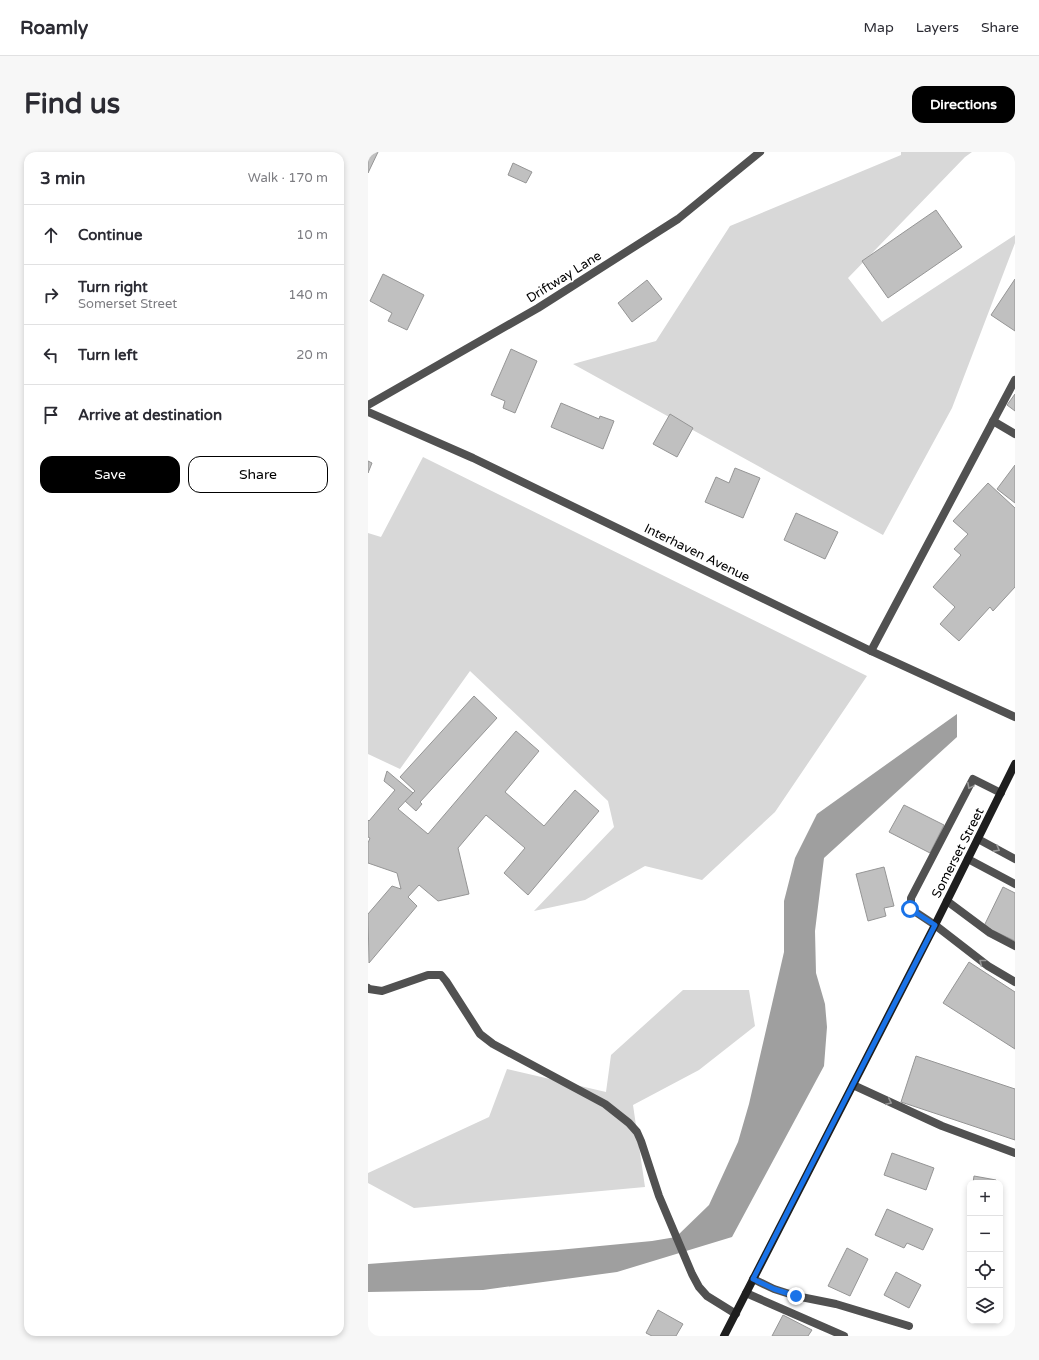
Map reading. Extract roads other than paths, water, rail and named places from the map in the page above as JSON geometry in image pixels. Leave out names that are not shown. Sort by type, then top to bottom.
[{"type":"main road","name":"Somerset Street","points":[[724,1336],[935,925],[1015,764]]},
{"type":"street","name":"Driftway Lane","points":[[368,405],[538,308],[671,223],[760,152]]},
{"type":"street","points":[[871,651],[1015,380]]},
{"type":"street","name":"Interhaven Avenue","points":[[368,412],[473,458],[871,651],[1015,717]]},
{"type":"street","points":[[993,421],[1015,434]]},
{"type":"street","points":[[1001,793],[973,779],[911,898],[910,909],[935,925],[988,966],[1015,982]]},
{"type":"street","points":[[978,839],[1015,859]]},
{"type":"street","points":[[968,859],[1015,884]]},
{"type":"street","points":[[947,901],[990,933],[1015,946]]},
{"type":"street","points":[[368,988],[382,991],[428,975],[441,975],[446,980],[480,1034],[489,1041],[543,1072],[605,1104],[629,1122],[637,1132],[641,1141],[651,1174],[675,1236],[699,1287],[707,1296],[736,1314]]},
{"type":"street","points":[[853,1085],[942,1126],[1015,1154]]},
{"type":"street","points":[[753,1279],[774,1289],[796,1296],[836,1304],[909,1326]]},
{"type":"street","points":[[746,1293],[844,1336]]}]
